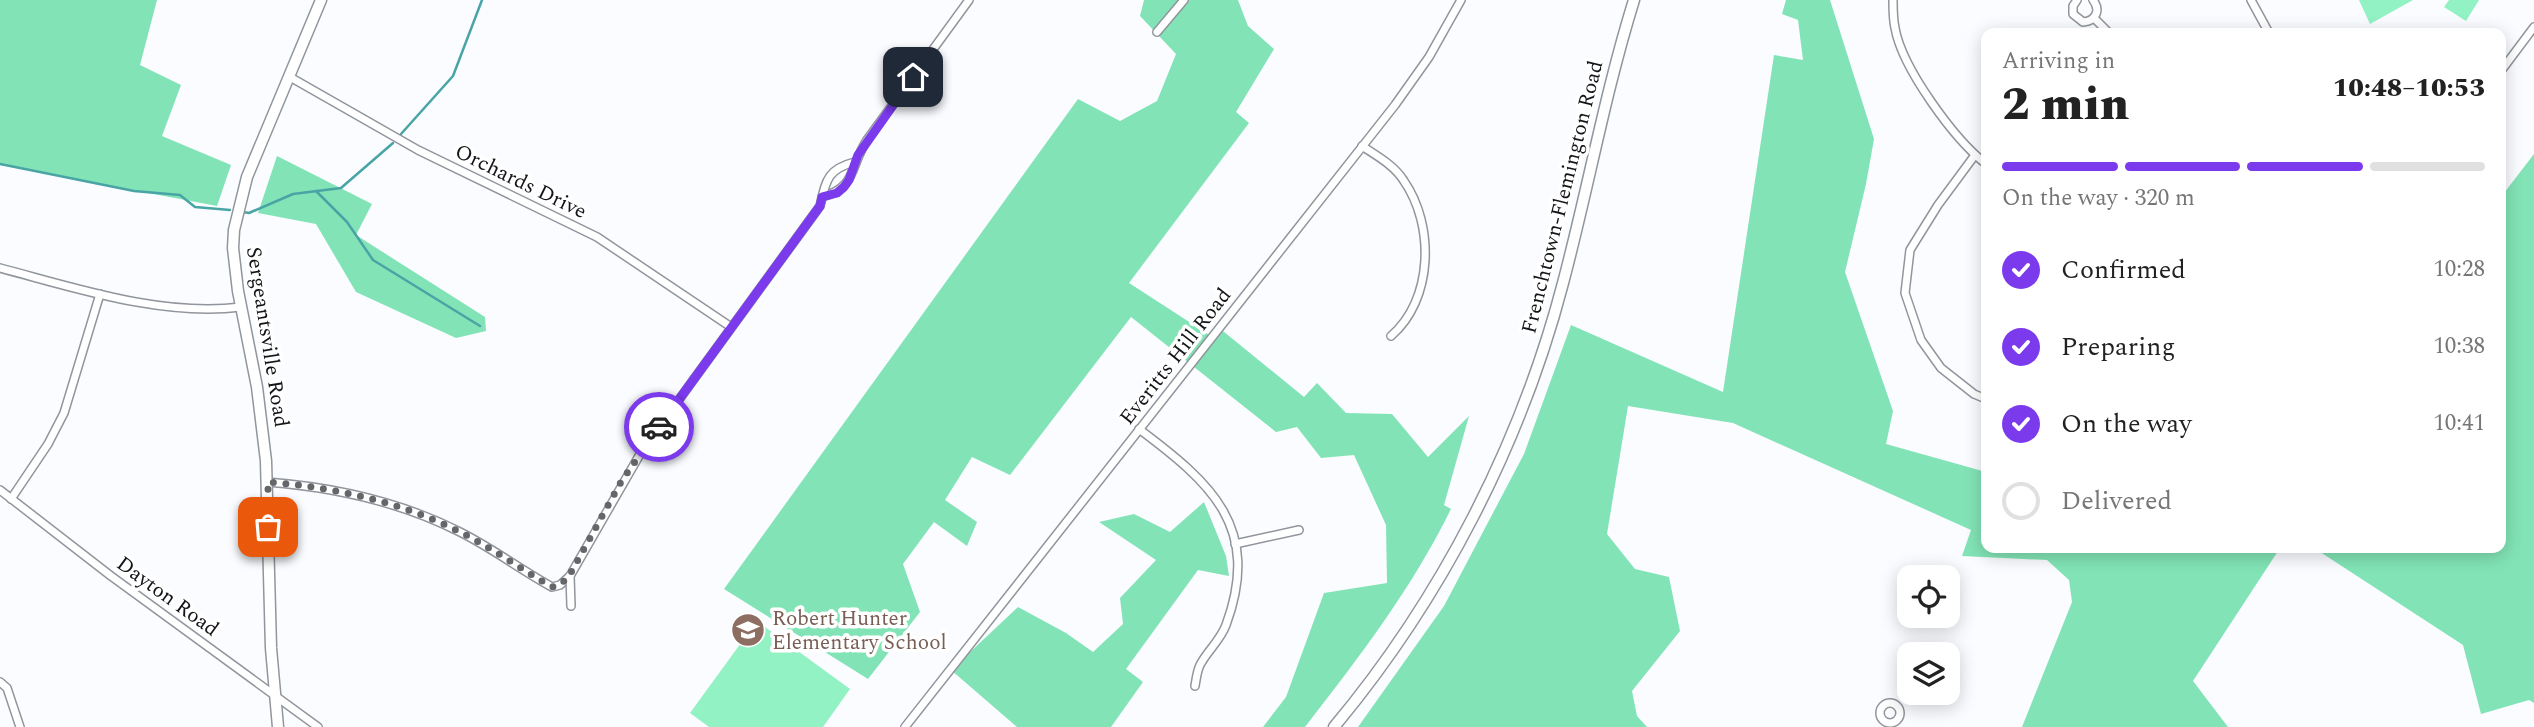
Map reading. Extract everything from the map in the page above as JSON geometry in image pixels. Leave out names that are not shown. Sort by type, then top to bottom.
[{"type":"main road","name":"Sergeantsville Road","points":[[278,727],[271,648],[268,482],[257,387],[241,307],[233,248],[236,215],[247,177],[321,0]]},
{"type":"main road","name":"Frenchtown-Flemington Road","points":[[1334,727],[1381,666],[1432,590],[1475,512],[1523,407],[1564,282],[1606,102],[1634,0]]},
{"type":"street","points":[[822,197],[837,193],[844,187],[867,140],[969,0]]},
{"type":"street","points":[[1157,32],[1184,0]]},
{"type":"street","name":"Everitts Hill Road","points":[[905,727],[1362,145],[1429,57],[1461,0]]},
{"type":"street","points":[[1893,0],[1895,29],[1910,65],[1944,119],[1981,160]]},
{"type":"street","points":[[2077,0],[2073,10],[2076,18],[2083,22],[2094,18],[2098,10],[2093,0]]},
{"type":"street","points":[[2251,0],[2266,28]]},
{"type":"street","points":[[2094,18],[2104,28]]},
{"type":"street","points":[[2506,64],[2534,27]]},
{"type":"street","name":"Orchards Drive","points":[[290,77],[418,150],[597,237],[731,327]]},
{"type":"street","points":[[1362,145],[1393,168],[1403,180],[1423,226],[1425,258],[1420,289],[1405,325],[1391,336]]},
{"type":"street","points":[[1975,155],[1938,205],[1910,250],[1905,293],[1921,340],[1941,368],[1973,394],[1981,397]]},
{"type":"street","points":[[268,482],[310,486],[385,503],[415,513],[459,531],[552,587],[560,585],[569,576],[643,449],[820,206],[826,184],[834,170],[855,162]]},
{"type":"street","points":[[0,268],[100,294],[193,310],[241,307]]},
{"type":"street","points":[[11,499],[48,444],[64,413],[100,294]]},
{"type":"street","points":[[1139,429],[1186,465],[1211,491],[1229,521],[1235,544],[1236,582],[1230,611],[1220,639],[1200,665],[1195,686]]},
{"type":"street","name":"Dayton Road","points":[[0,490],[318,727]]},
{"type":"street","points":[[1235,544],[1299,530]]},
{"type":"street","points":[[569,576],[571,606]]},
{"type":"street","points":[[0,682],[7,688],[20,727]]},
{"type":"green space","points":[[0,0],[157,0],[140,65],[181,85],[162,136],[231,165],[217,206],[0,165]]},
{"type":"green space","points":[[1144,0],[1238,0],[1248,26],[1274,49],[1236,112],[1249,123],[1129,283],[1211,336],[1218,327],[1304,397],[1317,383],[1346,413],[1392,414],[1428,457],[1469,416],[1444,505],[1451,509],[1384,622],[1305,727],[1263,727],[1286,697],[1324,593],[1387,583],[1386,525],[1354,455],[1321,458],[1297,427],[1276,432],[1131,317],[1010,475],[972,457],[945,500],[977,522],[967,546],[934,522],[903,564],[920,612],[868,679],[724,589],[1078,99],[1120,121],[1157,101],[1176,54],[1140,16]]},
{"type":"green space","points":[[1786,0],[1830,0],[1874,139],[1845,272],[1893,411],[1886,444],[1981,471],[1981,553],[2277,553],[2193,681],[2228,727],[2022,727],[2072,602],[2069,580],[2047,560],[1962,556],[1971,530],[1733,423],[1628,406],[1607,534],[1635,569],[1669,577],[1680,631],[1632,691],[1637,716],[1647,727],[1358,727],[1444,606],[1524,454],[1571,325],[1723,392],[1774,55],[1803,60],[1798,20],[1782,14]]},
{"type":"green space","points":[[2359,0],[2413,0],[2370,24]]},
{"type":"green space","points":[[2449,0],[2479,0],[2466,21],[2444,7]]},
{"type":"green space","points":[[2534,154],[2534,703],[2529,700],[2481,714],[2463,645],[2322,553],[2506,553],[2506,190]]},
{"type":"green space","points":[[277,156],[372,204],[356,235],[485,317],[486,331],[456,338],[356,292],[316,224],[258,213]]},
{"type":"green space","points":[[1204,502],[1226,556],[1229,576],[1198,570],[1126,669],[1143,682],[1111,727],[1017,727],[951,670],[1018,607],[1066,633],[1093,652],[1123,624],[1120,598],[1156,560],[1099,522],[1134,514],[1170,532]]},
{"type":"green space","points":[[757,621],[850,689],[823,727],[709,727],[690,713]]},
{"type":"waterway","points":[[401,134],[453,76],[482,0]]},
{"type":"waterway","points":[[243,212],[249,213],[293,194],[341,188],[393,143]]},
{"type":"waterway","points":[[0,164],[134,191],[180,195],[195,207],[230,210]]},
{"type":"waterway","points":[[316,191],[347,222],[373,260],[480,326]]},
{"type":"way so far","points":[[268,527],[268,482],[310,486],[385,503],[415,513],[472,539],[552,587],[560,585],[569,576],[621,482],[659,427]]},
{"type":"place","name":"Robert Hunter Elementary School","points":[[748,630]]},
{"type":"route","points":[[659,427],[820,206],[822,197],[837,193],[844,187],[867,140],[913,77]]}]
